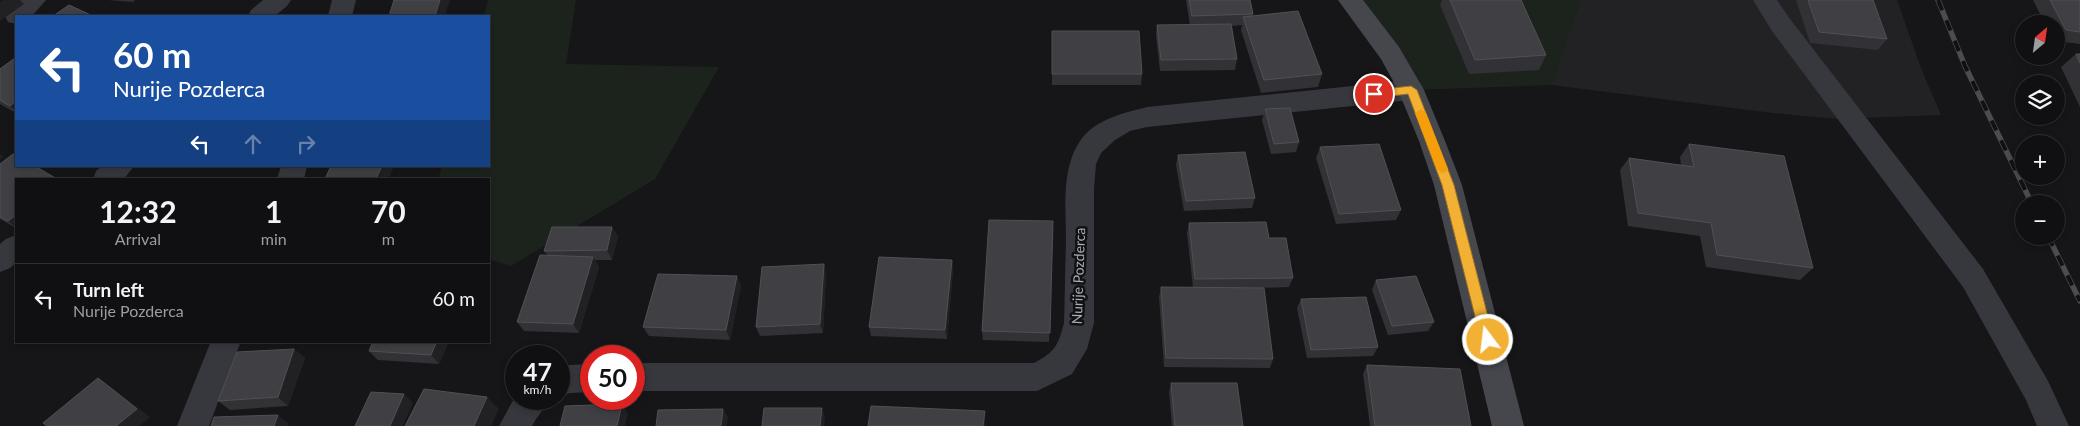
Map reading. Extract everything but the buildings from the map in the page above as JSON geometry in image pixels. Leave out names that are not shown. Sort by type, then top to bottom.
[{"type":"main road","points":[[1350,0],[1390,53],[1411,90],[1448,185],[1508,426]]},
{"type":"street","points":[[19,15],[34,0]]},
{"type":"street","points":[[261,15],[279,0]]},
{"type":"street","points":[[340,15],[344,0]]},
{"type":"street","points":[[1765,0],[1780,25],[1824,80],[1973,278],[2037,391],[2053,426]]},
{"type":"street","points":[[0,32],[15,19]]},
{"type":"street","name":"Nurije Pozderca","points":[[645,377],[1037,378],[1061,364],[1072,349],[1079,323],[1080,188],[1083,164],[1090,146],[1106,133],[1123,123],[1147,117],[1411,90]]},
{"type":"street","points":[[107,178],[120,167]]},
{"type":"street","points":[[0,260],[15,249]]},
{"type":"street","points":[[193,426],[225,343]]},
{"type":"street","points":[[515,426],[524,410]]},
{"type":"shaded area","points":[[488,0],[576,0],[566,64],[719,67],[655,179],[511,266],[490,259],[490,178],[438,178],[442,167],[490,167],[490,15],[484,15]]},
{"type":"shaded area","points":[[1341,0],[1580,0],[1551,85],[1411,90]]},
{"type":"shaded area","points":[[1580,0],[1897,0],[1921,68],[1941,115],[1838,119],[1773,113],[1551,85]]},
{"type":"railway","points":[[1938,0],[1965,66],[2028,195]]},
{"type":"railway","points":[[2052,245],[2080,301]]},
{"type":"slow traffic","points":[[1421,113],[1442,169]]},
{"type":"route","points":[[1374,94],[1411,90],[1448,185],[1488,340]]}]
